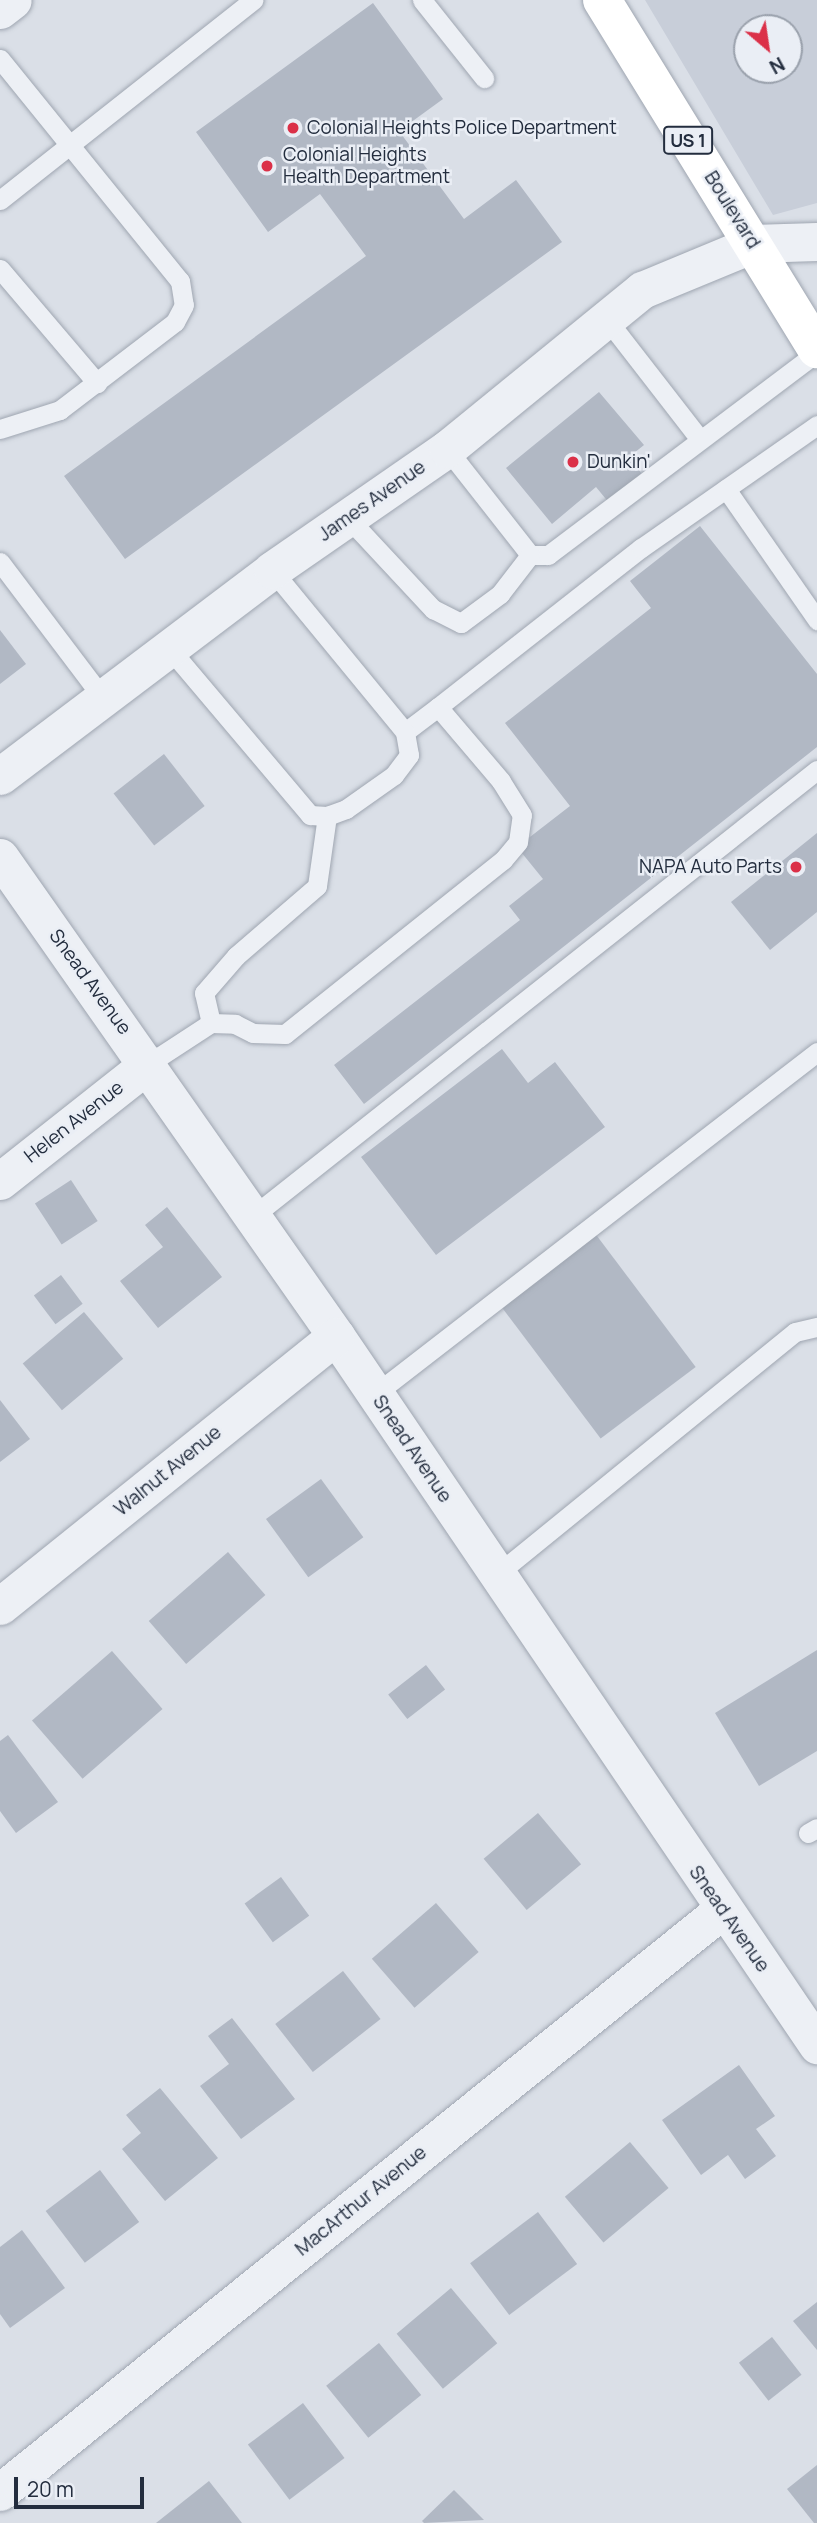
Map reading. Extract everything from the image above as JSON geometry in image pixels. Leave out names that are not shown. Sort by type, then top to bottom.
[{"type":"main road","name":"Boulevard","points":[[602,0],[817,351]]},
{"type":"street","points":[[0,10],[13,0]]},
{"type":"street","points":[[753,244],[817,242]]},
{"type":"street","name":"James Avenue","points":[[0,776],[272,570],[447,449],[605,317],[642,290],[753,244]]},
{"type":"street","name":"Snead Avenue","points":[[0,857],[148,1063],[336,1336],[722,1910],[817,2045]]},
{"type":"street","name":"Helen Avenue","points":[[0,1181],[148,1063]]},
{"type":"street","name":"Walnut Avenue","points":[[0,1606],[336,1336]]},
{"type":"street","name":"MacArthur Avenue","points":[[0,2493],[722,1910]]},
{"type":"lane","points":[[0,200],[253,0]]},
{"type":"lane","points":[[422,0],[484,78]]},
{"type":"lane","points":[[0,59],[180,281],[184,305],[175,322],[60,410],[0,429]]},
{"type":"lane","points":[[0,269],[97,383]]},
{"type":"lane","points":[[605,317],[698,437]]},
{"type":"lane","points":[[530,555],[548,555],[698,437],[817,351]]},
{"type":"lane","points":[[405,732],[641,548],[817,425]]},
{"type":"lane","points":[[447,449],[530,555]]},
{"type":"lane","points":[[726,489],[817,620]]},
{"type":"lane","points":[[348,518],[433,608],[461,623],[500,594],[530,555]]},
{"type":"lane","points":[[0,562],[103,698]]},
{"type":"lane","points":[[169,649],[310,815],[327,816],[346,809],[394,775],[409,755],[405,732],[272,570]]},
{"type":"lane","points":[[148,1063],[212,1023],[235,1024],[253,1033],[285,1034],[503,860],[518,842],[522,815],[501,781],[438,706]]},
{"type":"lane","points":[[253,1216],[817,770]]},
{"type":"lane","points":[[212,1023],[204,993],[236,957],[317,886],[327,816]]},
{"type":"lane","points":[[375,1394],[817,1052]]},
{"type":"lane","points":[[496,1575],[795,1332],[817,1327]]},
{"type":"shaded area","points":[[645,0],[817,0],[817,203],[773,215]]},
{"type":"building","points":[[373,3],[443,99],[399,131],[464,219],[516,180],[562,242],[125,559],[64,476],[366,256],[320,194],[268,232],[196,132]]},
{"type":"building","name":"Dunkin'","points":[[599,392],[644,445],[629,457],[645,478],[610,504],[596,487],[552,524],[506,468]]},
{"type":"building","points":[[700,526],[817,674],[817,747],[364,1104],[334,1065],[520,920],[509,906],[543,879],[517,847],[570,806],[505,723],[651,608],[630,581]]},
{"type":"building","points":[[0,630],[26,664],[0,684]]},
{"type":"building","points":[[164,754],[205,806],[154,845],[114,793]]},
{"type":"building","name":"NAPA Auto Parts","points":[[817,833],[817,912],[770,950],[731,902]]},
{"type":"building","points":[[502,1049],[528,1083],[555,1062],[605,1127],[436,1255],[361,1157]]},
{"type":"building","points":[[71,1180],[98,1221],[62,1245],[35,1203]]},
{"type":"building","points":[[167,1207],[222,1277],[158,1328],[120,1281],[163,1247],[145,1225]]},
{"type":"building","points":[[594,1232],[696,1367],[601,1439],[499,1304]]},
{"type":"building","points":[[61,1275],[83,1304],[56,1324],[34,1295]]},
{"type":"building","points":[[84,1312],[123,1359],[62,1410],[23,1363]]},
{"type":"building","points":[[0,1400],[30,1439],[0,1462]]},
{"type":"building","points":[[321,1479],[363,1537],[308,1577],[266,1519]]},
{"type":"building","points":[[228,1552],[265,1595],[186,1664],[149,1621]]},
{"type":"building","points":[[817,1650],[817,1751],[759,1786],[715,1713]]},
{"type":"building","points":[[112,1651],[163,1709],[83,1779],[32,1721]]},
{"type":"building","points":[[426,1665],[445,1689],[407,1719],[388,1695]]},
{"type":"building","points":[[8,1735],[58,1802],[16,1833],[0,1811],[0,1741]]},
{"type":"building","points":[[538,1813],[581,1864],[527,1910],[484,1859]]},
{"type":"building","points":[[281,1877],[309,1916],[273,1942],[245,1903]]},
{"type":"building","points":[[436,1903],[479,1952],[414,2008],[372,1959]]},
{"type":"building","points":[[343,1971],[381,2019],[313,2072],[275,2024]]},
{"type":"building","points":[[232,2018],[295,2099],[241,2139],[200,2086],[229,2064],[208,2036]]},
{"type":"building","points":[[739,2065],[775,2116],[756,2129],[776,2156],[745,2179],[728,2155],[701,2175],[662,2120]]},
{"type":"building","points":[[160,2088],[218,2158],[165,2201],[122,2149],[141,2133],[126,2115]]},
{"type":"building","points":[[630,2142],[669,2188],[603,2243],[565,2197]]},
{"type":"building","points":[[100,2170],[139,2222],[85,2263],[46,2211]]},
{"type":"building","points":[[538,2212],[577,2264],[509,2315],[470,2263]]},
{"type":"building","points":[[22,2230],[65,2288],[10,2328],[0,2314],[0,2247]]},
{"type":"building","points":[[451,2288],[497,2343],[443,2389],[397,2334]]},
{"type":"building","points":[[817,2302],[817,2350],[793,2321]]},
{"type":"building","points":[[772,2337],[802,2375],[768,2401],[739,2363]]},
{"type":"building","points":[[379,2343],[421,2395],[368,2438],[326,2386]]},
{"type":"building","points":[[303,2403],[345,2458],[289,2500],[248,2445]]},
{"type":"building","points":[[817,2465],[817,2523],[814,2523],[787,2489]]},
{"type":"building","points":[[209,2481],[242,2523],[156,2523]]},
{"type":"building","points":[[454,2490],[484,2520],[424,2523],[422,2521]]},
{"type":"place","name":"Colonial Heights Police Department","points":[[293,128]]},
{"type":"place","name":"Colonial Heights Health Department","points":[[267,166]]},
{"type":"place","name":"Dunkin'","points":[[573,462]]},
{"type":"place","name":"NAPA Auto Parts","points":[[796,867]]}]
